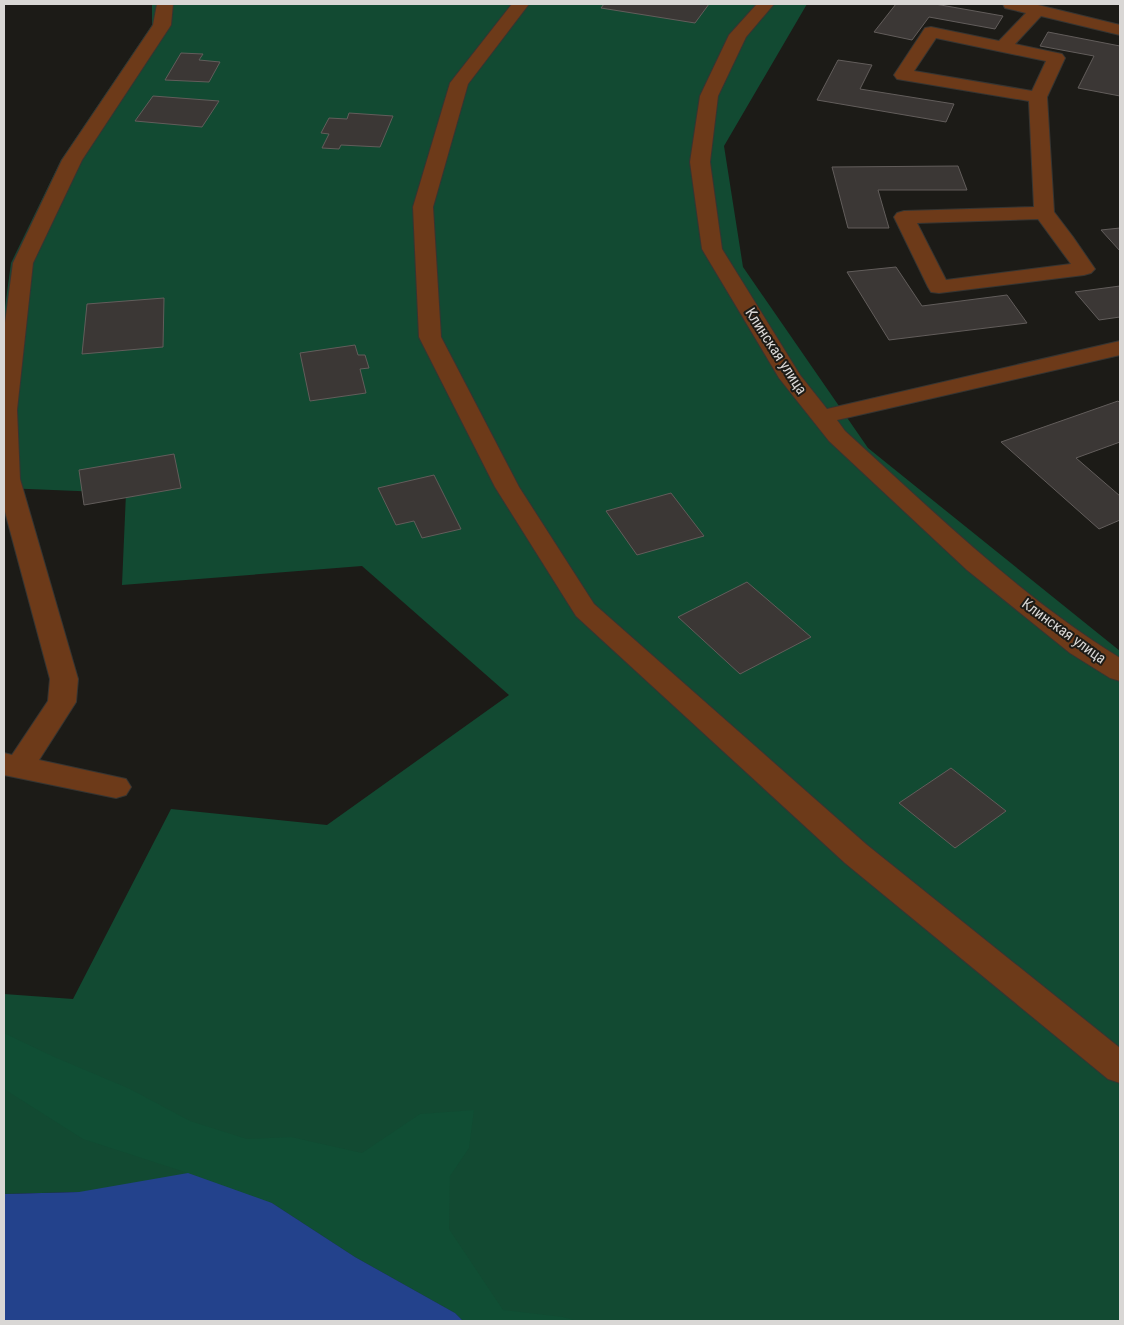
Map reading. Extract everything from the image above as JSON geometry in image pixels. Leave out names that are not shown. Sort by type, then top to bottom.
[{"type":"street","points":[[116,787],[11,765],[62,702],[64,679],[8,479],[5,410],[23,262],[72,160],[162,25],[165,4]]},
{"type":"street","points":[[521,4],[459,83],[423,207],[430,337],[508,487],[585,610],[856,854],[1120,1068]]},
{"type":"street","name":"Клинская улица","points":[[766,4],[738,35],[709,96],[700,162],[712,249],[790,378],[837,436],[976,564],[1080,646],[1120,671]]},
{"type":"street","points":[[1010,4],[1120,30]]},
{"type":"street","points":[[1003,47],[1038,10]]},
{"type":"street","points":[[1038,97],[903,75],[930,32],[1056,58],[1038,97],[1044,213],[1066,241],[1084,269],[939,287],[904,216],[1044,213]]},
{"type":"street","points":[[821,417],[1120,348]]},
{"type":"green space","points":[[152,4],[807,4],[724,146],[743,267],[868,448],[1120,651],[1120,1321],[463,1321],[455,1313],[355,1257],[272,1203],[79,1192],[4,1194],[4,994],[73,999],[171,809],[327,825],[509,695],[362,566],[122,585],[126,493],[4,488],[4,315],[11,263],[61,160],[152,25]]},
{"type":"green space","points":[[4,1033],[52,1056],[130,1089],[190,1121],[247,1139],[291,1137],[362,1153],[420,1114],[474,1110],[469,1148],[450,1176],[449,1229],[503,1310],[563,1317],[577,1321],[463,1321],[455,1313],[355,1257],[272,1203],[83,1139],[4,1089]]},
{"type":"water","points":[[188,1173],[272,1203],[355,1257],[455,1313],[463,1321],[4,1321],[4,1194],[79,1192]]},
{"type":"building","points":[[604,4],[709,4],[695,23],[601,8]]},
{"type":"building","points":[[896,4],[935,4],[1003,16],[995,29],[929,17],[912,40],[874,32]]},
{"type":"building","points":[[1048,32],[1120,46],[1120,96],[1078,88],[1094,56],[1040,46]]},
{"type":"building","points":[[181,53],[203,54],[199,60],[220,62],[209,82],[165,80]]},
{"type":"building","points":[[838,60],[872,65],[860,89],[954,104],[946,122],[817,100]]},
{"type":"building","points":[[153,96],[219,101],[202,127],[135,121]]},
{"type":"building","points":[[349,113],[393,116],[380,147],[341,145],[339,149],[322,148],[329,134],[321,133],[329,118],[347,119]]},
{"type":"building","points":[[958,166],[967,190],[878,190],[889,228],[848,228],[832,167]]},
{"type":"building","points":[[1120,228],[1120,251],[1101,230]]},
{"type":"building","points":[[896,267],[922,306],[1007,295],[1027,323],[889,340],[847,272]]},
{"type":"building","points":[[1120,286],[1120,317],[1099,320],[1075,292]]},
{"type":"building","points":[[164,298],[163,347],[82,354],[87,304]]},
{"type":"building","points":[[355,345],[358,355],[365,355],[369,368],[360,369],[366,393],[310,401],[300,353]]},
{"type":"building","points":[[1118,401],[1120,403],[1120,442],[1076,458],[1120,496],[1120,520],[1099,529],[1001,442]]},
{"type":"building","points":[[174,454],[181,488],[84,505],[79,470]]},
{"type":"building","points":[[434,475],[461,529],[422,538],[414,521],[396,525],[378,488]]},
{"type":"building","points":[[671,493],[704,536],[637,555],[606,511]]},
{"type":"building","points":[[747,582],[811,637],[740,674],[678,617]]},
{"type":"building","points":[[951,768],[1006,811],[955,848],[899,803]]}]
